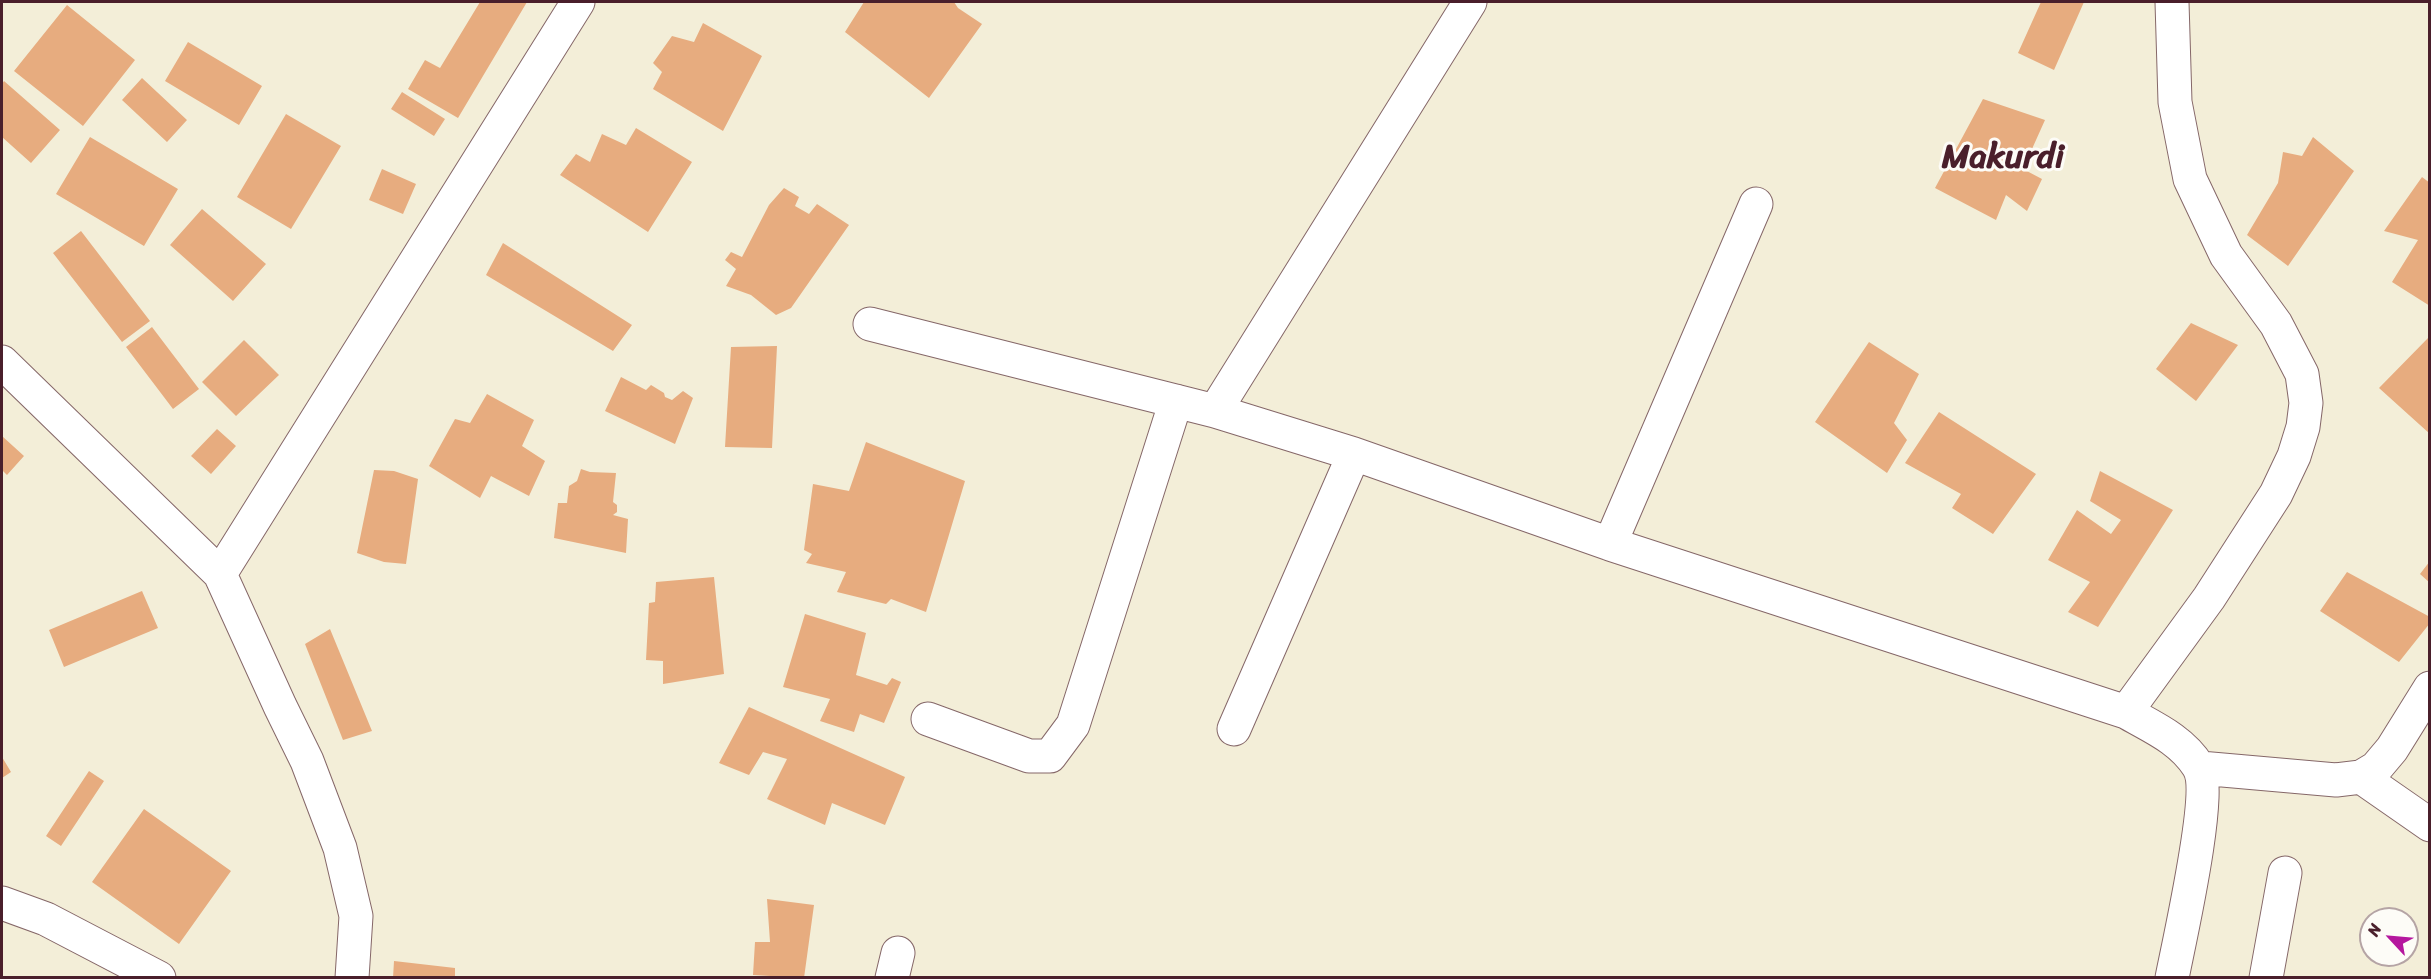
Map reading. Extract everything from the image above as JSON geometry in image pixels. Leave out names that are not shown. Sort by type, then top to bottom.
[{"type":"street","points":[[220,574],[578,2]]},
{"type":"street","points":[[1215,411],[1470,2]]},
{"type":"street","points":[[2126,712],[2209,598],[2277,494],[2300,437],[2306,403],[2302,374],[2276,324],[2226,255],[2190,179],[2175,102],[2172,2]]},
{"type":"street","points":[[1610,544],[1756,204]]},
{"type":"street","points":[[870,324],[1215,411],[1354,454],[1610,544],[2126,712],[2181,744],[2200,768],[2202,779],[2201,814],[2172,978]]},
{"type":"street","points":[[2,362],[220,574],[280,706],[308,761],[340,848],[356,916],[352,978]]},
{"type":"street","points":[[928,719],[1029,756],[1050,756],[1073,725],[1176,401]]},
{"type":"street","points":[[1234,729],[1354,454]]},
{"type":"street","points":[[2200,768],[2336,780],[2361,777],[2376,768],[2392,749],[2430,688]]},
{"type":"street","points":[[2361,777],[2430,825]]},
{"type":"street","points":[[2266,978],[2285,873]]},
{"type":"street","points":[[2,903],[46,919],[159,978]]},
{"type":"building","points":[[480,2],[527,2],[458,118],[408,89],[425,60],[440,68]]},
{"type":"building","points":[[864,2],[954,2],[958,8],[982,24],[929,98],[845,32]]},
{"type":"building","points":[[2041,2],[2084,2],[2054,70],[2018,53]]},
{"type":"building","points":[[67,5],[135,60],[83,126],[14,71]]},
{"type":"building","points":[[703,23],[762,56],[723,131],[653,89],[662,72],[653,63],[672,36],[694,42]]},
{"type":"building","points":[[188,42],[262,86],[239,125],[165,81]]},
{"type":"building","points":[[142,78],[187,120],[167,142],[122,100]]},
{"type":"building","points":[[4,81],[60,130],[31,163],[2,137],[2,84]]},
{"type":"building","points":[[402,92],[445,119],[434,136],[391,109]]},
{"type":"building","points":[[1983,99],[2045,120],[2023,169],[2042,179],[2027,211],[2006,195],[1996,220],[1935,188]]},
{"type":"building","points":[[286,114],[341,146],[291,229],[237,197]]},
{"type":"building","points":[[636,128],[692,162],[648,232],[560,175],[576,154],[590,162],[602,134],[626,145]]},
{"type":"building","points":[[90,137],[178,189],[144,246],[56,194]]},
{"type":"building","points":[[2313,137],[2354,171],[2288,266],[2247,235],[2278,183],[2283,152],[2302,156]]},
{"type":"building","points":[[382,169],[416,184],[403,214],[369,200]]},
{"type":"building","points":[[2422,177],[2430,183],[2430,306],[2392,282],[2418,240],[2384,231]]},
{"type":"building","points":[[784,188],[799,197],[795,206],[809,214],[817,204],[849,225],[791,308],[776,315],[751,295],[726,286],[736,269],[725,260],[731,252],[742,257],[769,205]]},
{"type":"building","points":[[202,209],[266,264],[233,301],[170,245]]},
{"type":"building","points":[[81,231],[150,321],[122,342],[53,253]]},
{"type":"building","points":[[503,243],[632,325],[613,351],[486,275]]},
{"type":"building","points":[[2191,323],[2238,345],[2196,401],[2156,369]]},
{"type":"building","points":[[152,327],[199,389],[173,409],[126,347]]},
{"type":"building","points":[[2430,336],[2430,434],[2379,388]]},
{"type":"building","points":[[244,340],[279,375],[236,416],[202,382]]},
{"type":"building","points":[[1869,342],[1919,374],[1894,423],[1907,440],[1887,473],[1815,422]]},
{"type":"building","points":[[777,346],[772,448],[725,447],[731,347]]},
{"type":"building","points":[[621,377],[646,390],[651,385],[672,400],[683,391],[693,398],[675,444],[605,411]]},
{"type":"building","points":[[487,394],[534,420],[522,446],[545,461],[529,496],[491,476],[480,498],[429,466],[455,419],[470,423]]},
{"type":"building","points":[[1939,412],[2036,474],[1993,534],[1952,508],[1961,494],[1905,463]]},
{"type":"building","points":[[217,429],[236,446],[211,474],[191,456]]},
{"type":"building","points":[[2,436],[24,456],[7,475],[2,470]]},
{"type":"building","points":[[866,442],[965,481],[926,612],[891,599],[886,604],[837,592],[846,572],[806,563],[812,554],[804,550],[813,484],[849,491]]},
{"type":"building","points":[[581,469],[590,472],[616,473],[613,502],[617,505],[617,512],[613,515],[628,519],[626,553],[554,538],[558,503],[567,503],[569,486],[577,481]]},
{"type":"building","points":[[374,470],[394,471],[418,479],[406,564],[384,562],[357,553]]},
{"type":"building","points":[[2100,471],[2173,510],[2098,627],[2068,612],[2090,582],[2048,560],[2077,510],[2111,534],[2121,520],[2090,501]]},
{"type":"building","points":[[2430,561],[2430,583],[2420,574]]},
{"type":"building","points":[[2347,572],[2430,617],[2430,623],[2399,662],[2320,611]]},
{"type":"building","points":[[714,577],[724,674],[663,684],[663,661],[646,660],[649,603],[655,602],[656,582]]},
{"type":"building","points":[[142,591],[158,628],[64,667],[49,630]]},
{"type":"building","points":[[805,614],[866,633],[856,675],[887,685],[892,678],[901,682],[884,723],[860,714],[854,732],[820,721],[830,699],[783,687]]},
{"type":"building","points":[[330,629],[372,731],[343,740],[305,644]]},
{"type":"building","points":[[749,707],[905,777],[885,825],[832,803],[825,825],[767,799],[787,759],[763,752],[749,775],[719,763]]},
{"type":"building","points":[[2,757],[11,772],[2,778]]},
{"type":"building","points":[[89,771],[104,781],[61,846],[46,836]]},
{"type":"building","points":[[144,809],[231,871],[179,944],[92,882]]},
{"type":"building","points":[[767,899],[814,905],[804,978],[753,975],[755,942],[770,942]]},
{"type":"building","points":[[394,961],[455,968],[455,978],[393,978]]},
{"type":"district","name":"Makurdi","points":[[2003,158]]}]
